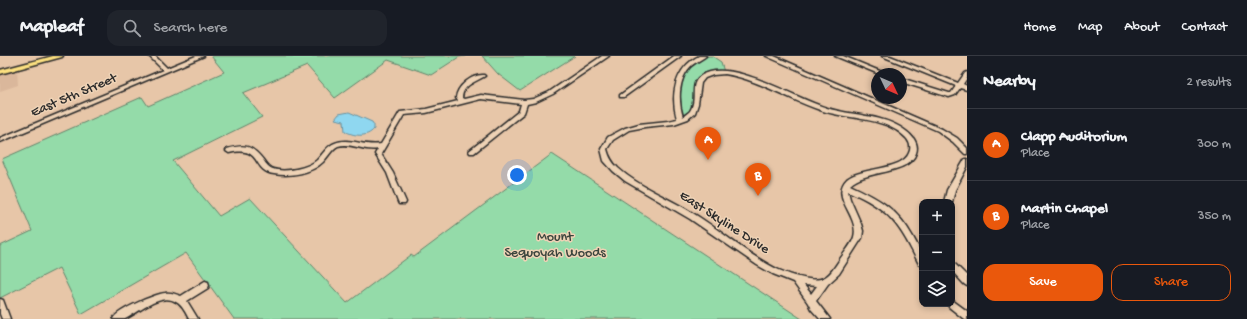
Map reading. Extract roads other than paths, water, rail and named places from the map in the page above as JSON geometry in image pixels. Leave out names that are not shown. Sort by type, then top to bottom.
[{"type":"main road","points":[[0,72],[60,56]]},
{"type":"street","points":[[152,56],[166,70]]},
{"type":"street","name":"East 5th Street","points":[[0,140],[201,56]]},
{"type":"street","points":[[402,202],[390,173],[378,154],[402,113],[426,111],[481,97],[524,102],[534,101],[551,93],[606,56]]},
{"type":"street","points":[[622,96],[678,56]]},
{"type":"street","points":[[703,56],[690,63],[680,76],[677,108],[681,120],[689,116],[696,108],[697,84],[701,78],[720,72],[741,75],[821,109],[886,123],[900,130],[910,139],[914,150],[910,157],[903,163],[889,169],[852,179],[845,186],[845,197],[857,219],[859,233],[858,238],[836,272],[824,282],[811,300]]},
{"type":"street","points":[[769,56],[929,125],[956,140],[967,152]]},
{"type":"street","points":[[838,56],[871,69]]},
{"type":"street","points":[[885,56],[967,88]]},
{"type":"street","points":[[907,82],[949,95],[953,94],[967,74]]},
{"type":"street","points":[[462,101],[459,98],[461,90],[474,79],[482,76]]},
{"type":"street","points":[[472,151],[522,112],[524,102]]},
{"type":"street","name":"East Skyline Drive","points":[[681,120],[635,126],[612,137],[606,146],[605,153],[614,169],[625,178],[678,208],[771,269],[796,281],[811,283],[824,282]]},
{"type":"street","points":[[229,151],[243,148],[250,151],[268,171],[276,173],[310,168],[319,162],[335,145],[352,144],[367,149],[382,146]]},
{"type":"street","points":[[949,199],[951,190],[967,161]]},
{"type":"street","points":[[845,186],[868,197],[893,213],[908,233],[919,256]]},
{"type":"street","points":[[955,269],[967,282]]},
{"type":"street","points":[[796,281],[820,314],[826,319]]},
{"type":"street","points":[[181,300],[205,285]]},
{"type":"street","points":[[117,319],[135,308],[161,297],[170,295],[181,300],[194,319]]},
{"type":"street","points":[[0,303],[6,319]]},
{"type":"street","points":[[955,306],[967,316]]},
{"type":"water","points":[[349,112],[372,122],[374,129],[368,134],[364,135],[352,134],[345,131],[344,121],[335,119],[339,114]]},
{"type":"place","name":"Clapp Auditorium","points":[[708,160]]},
{"type":"place","name":"Martin Chapel","points":[[758,196]]},
{"type":"park label","name":"Mount Sequoyah Woods","points":[[555,246]]}]
